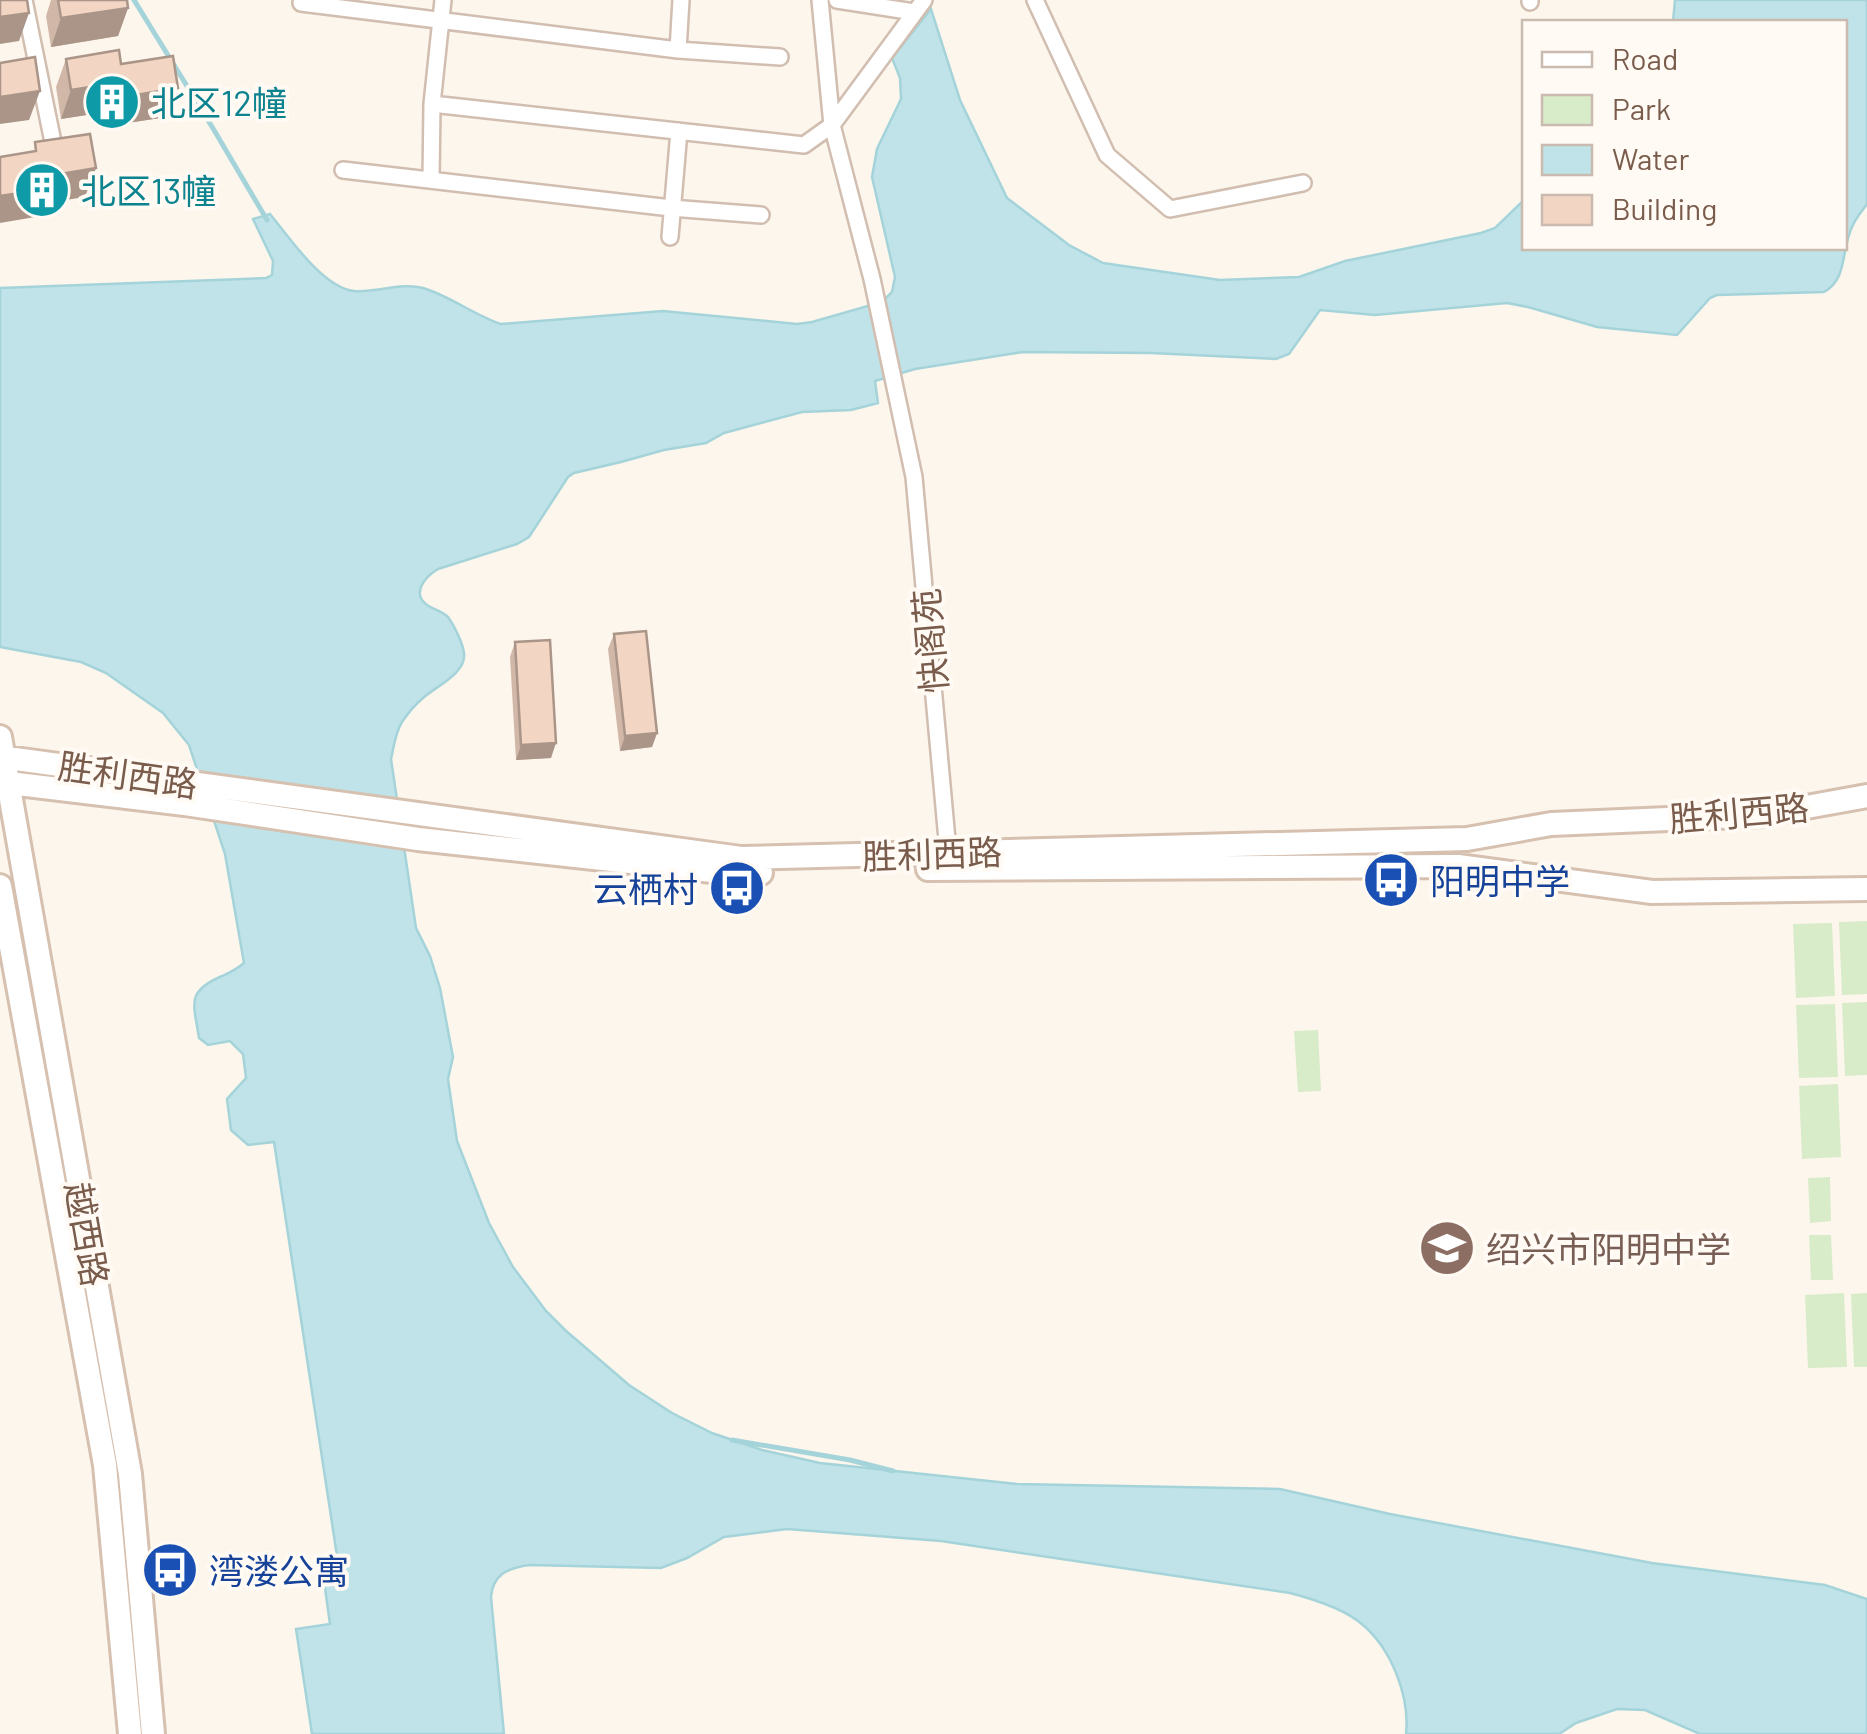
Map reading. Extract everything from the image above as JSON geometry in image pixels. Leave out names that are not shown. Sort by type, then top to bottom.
[{"type":"main road","name":"胜利西路","points":[[1,750],[187,793],[418,839],[740,874],[950,861],[1468,840],[1551,824],[1762,815],[1867,796]]},
{"type":"main road","name":"越西路","points":[[1,750],[130,1474],[153,1734]]},
{"type":"main road","name":"胜利西路","points":[[4,782],[187,793],[416,814],[741,858],[1458,866],[1652,892],[1867,889]]},
{"type":"main road","name":"越西路","points":[[0,886],[106,1465],[130,1734]]},
{"type":"street","points":[[24,0],[55,152]]},
{"type":"street","points":[[431,180],[432,104],[443,0]]},
{"type":"street","points":[[678,50],[681,0]]},
{"type":"street","name":"快阁苑","points":[[820,0],[832,125],[872,280],[914,477],[950,861]]},
{"type":"street","points":[[837,0],[919,6]]},
{"type":"street","points":[[1036,0],[1107,155],[1170,209],[1303,184]]},
{"type":"street","points":[[301,3],[678,50],[780,57]]},
{"type":"street","points":[[432,104],[804,144],[832,125],[919,6]]},
{"type":"street","points":[[670,237],[679,131]]},
{"type":"street","points":[[343,170],[671,208],[762,214]]},
{"type":"green space","points":[[1867,921],[1867,994],[1842,995],[1839,922]]},
{"type":"green space","points":[[1832,923],[1835,996],[1796,998],[1793,924]]},
{"type":"green space","points":[[1867,1002],[1867,1075],[1845,1076],[1842,1003]]},
{"type":"green space","points":[[1835,1004],[1838,1077],[1799,1078],[1796,1005]]},
{"type":"green space","points":[[1318,1030],[1321,1091],[1298,1092],[1294,1031]]},
{"type":"green space","points":[[1838,1084],[1841,1157],[1802,1159],[1799,1086]]},
{"type":"green space","points":[[1830,1177],[1831,1221],[1810,1223],[1808,1178]]},
{"type":"green space","points":[[1809,1235],[1831,1235],[1833,1280],[1811,1280]]},
{"type":"green space","points":[[1844,1293],[1847,1367],[1808,1368],[1805,1295]]},
{"type":"green space","points":[[1867,1293],[1867,1367],[1854,1367],[1851,1294]]},
{"type":"water","points":[[1675,0],[1867,0],[1867,204],[1847,243],[1847,20],[1673,20]]},
{"type":"water","points":[[931,9],[960,100],[1007,198],[1069,245],[1103,263],[1220,280],[1299,277],[1345,261],[1495,228],[1522,202],[1522,250],[1846,250],[1837,280],[1824,292],[1717,295],[1677,335],[1597,327],[1507,303],[1375,315],[1320,310],[1289,354],[1276,359],[1023,352],[915,369],[875,381],[878,403],[851,410],[802,412],[724,433],[706,443],[574,473],[529,537],[438,569],[425,581],[420,595],[427,605],[448,617],[462,645],[464,660],[456,673],[423,698],[404,719],[391,759],[416,928],[440,988],[453,1057],[448,1079],[457,1141],[489,1223],[513,1267],[546,1311],[629,1385],[712,1433],[820,1463],[1017,1484],[1280,1489],[1390,1514],[1652,1563],[1825,1585],[1867,1599],[1867,1734],[1700,1734],[1645,1710],[1617,1709],[1576,1723],[1559,1734],[1406,1734],[1402,1690],[1383,1647],[1356,1619],[1318,1602],[1290,1593],[941,1541],[787,1529],[724,1537],[661,1568],[529,1565],[503,1574],[491,1597],[504,1734],[312,1734],[296,1629],[330,1624],[321,1559],[337,1556],[274,1142],[248,1145],[231,1130],[227,1099],[246,1078],[243,1054],[230,1041],[208,1045],[199,1038],[194,1008],[202,988],[244,963],[225,854],[189,745],[163,713],[106,673],[81,662],[0,647],[0,288],[266,278],[272,275],[273,261],[253,219],[270,214],[307,260],[342,288],[423,288],[501,324],[663,311],[797,324],[882,302],[892,292],[895,277],[872,177],[877,149],[901,99],[900,78],[892,58]]},
{"type":"building","points":[[0,0],[27,0],[29,13],[0,17]]},
{"type":"building","points":[[58,0],[127,0],[128,8],[61,18]]},
{"type":"building","points":[[119,50],[121,64],[173,56],[178,88],[124,97],[122,82],[71,90],[66,59]]},
{"type":"building","points":[[35,57],[40,91],[0,97],[0,63]]},
{"type":"building","points":[[90,134],[96,168],[43,177],[45,189],[0,196],[0,157],[36,151],[35,142]]},
{"type":"building","points":[[646,631],[657,733],[625,736],[614,634]]},
{"type":"building","points":[[550,640],[556,743],[521,745],[515,642]]},
{"type":"waterway","points":[[134,0],[267,220]]},
{"type":"waterway","points":[[732,1440],[893,1471]]},
{"type":"place","name":"北区12幢","points":[[112,102]]},
{"type":"place","name":"北区13幢","points":[[42,190]]},
{"type":"place","name":"阳明中学","points":[[1391,880]]},
{"type":"place","name":"云栖村","points":[[737,888]]},
{"type":"place","name":"绍兴市阳明中学","points":[[1447,1248]]},
{"type":"place","name":"湾溇公寓","points":[[170,1570]]}]
